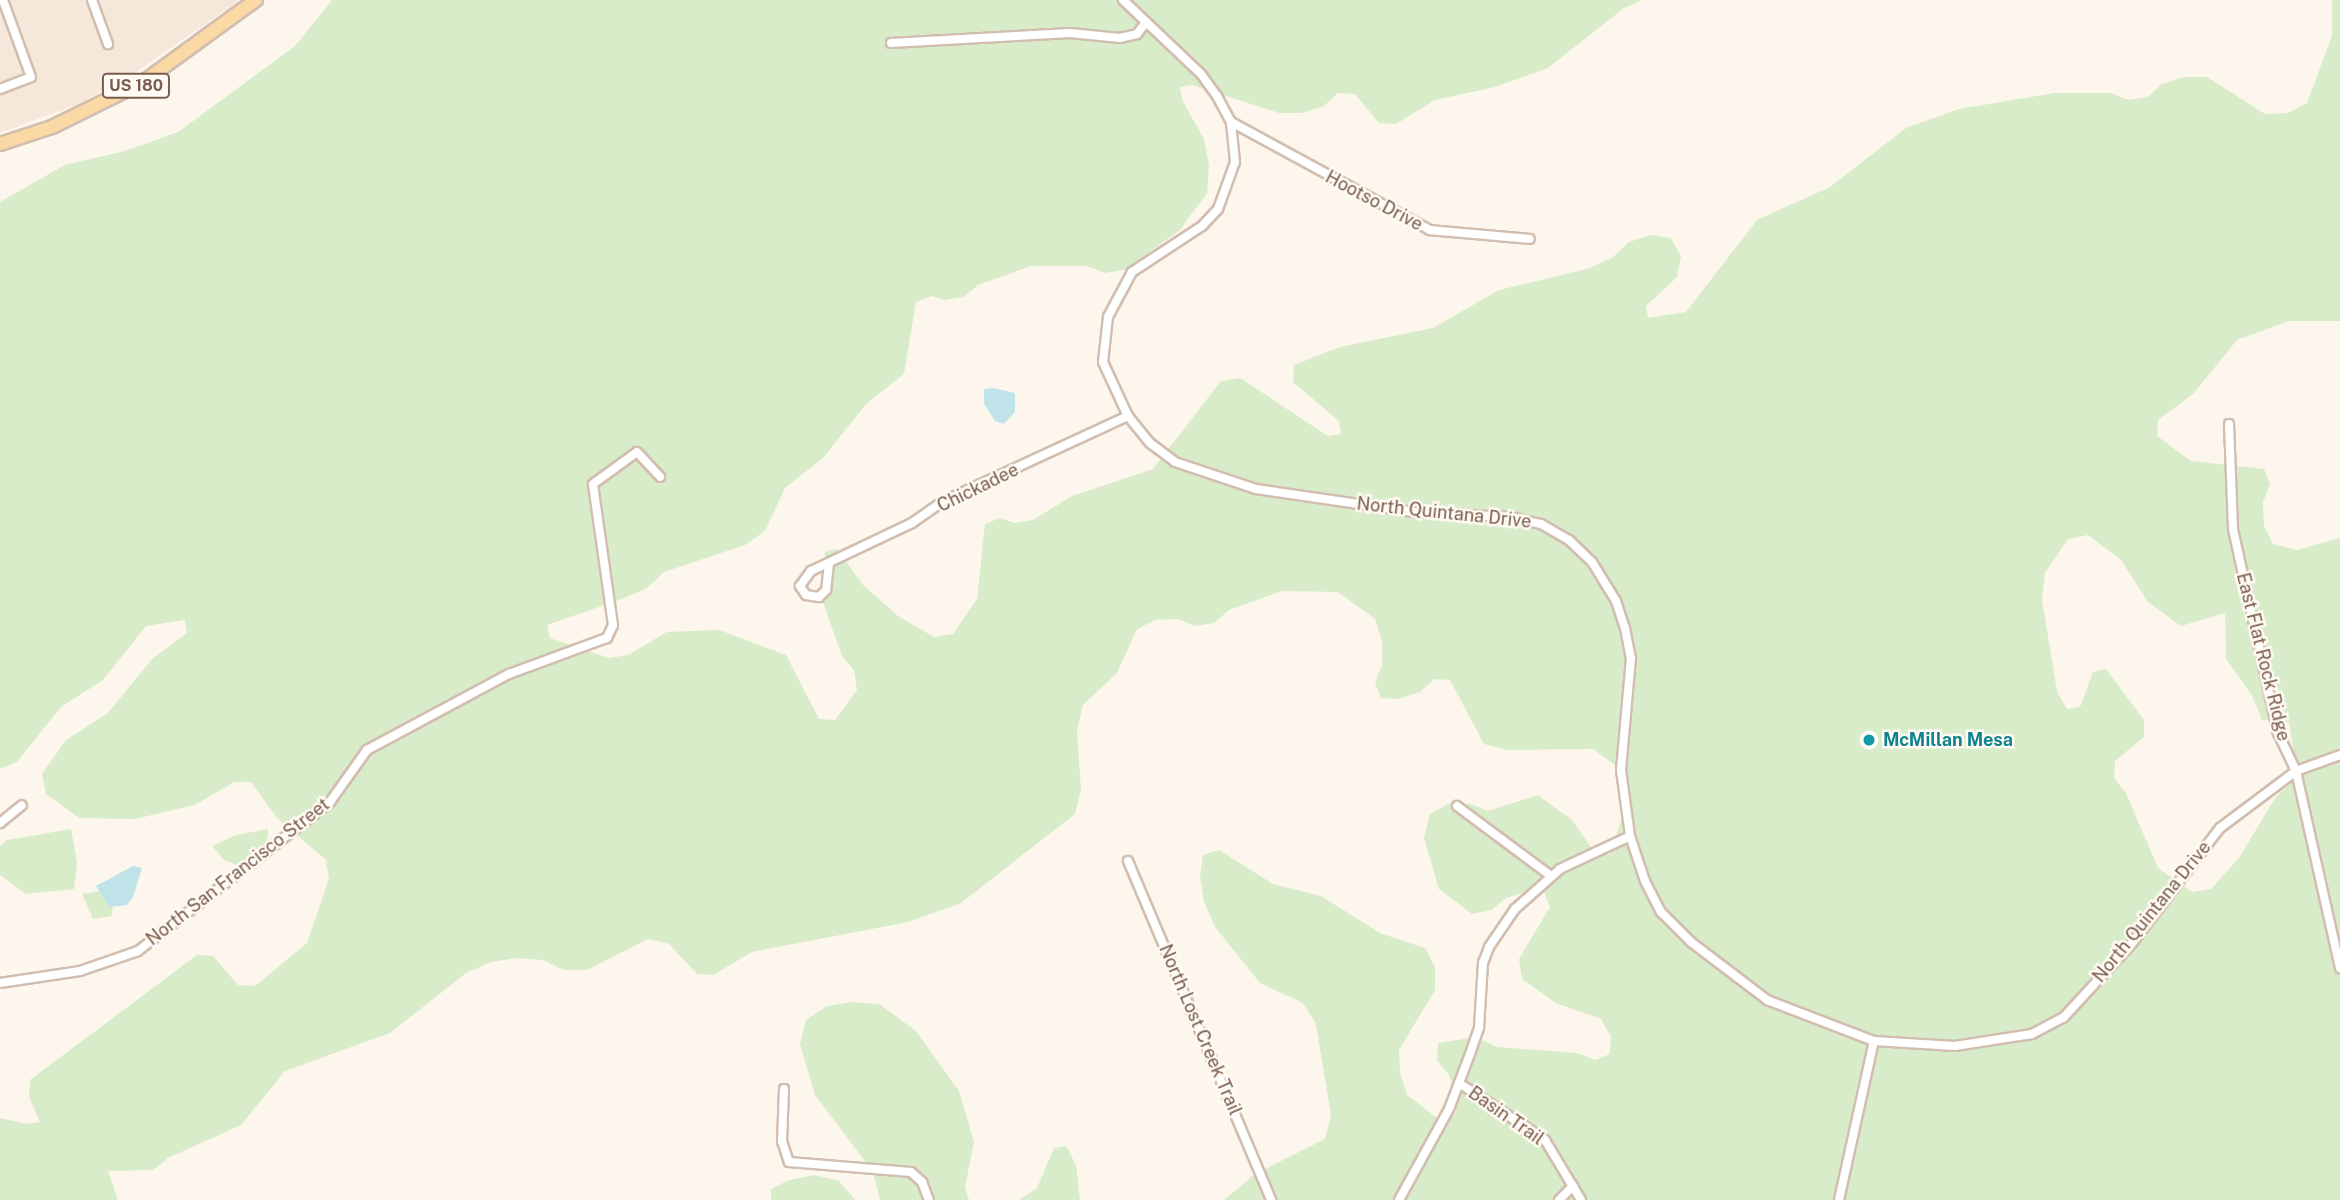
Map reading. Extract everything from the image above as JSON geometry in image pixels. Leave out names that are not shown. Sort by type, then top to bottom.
[{"type":"main road","name":"US 180","points":[[0,144],[52,127],[143,82],[256,0]]},
{"type":"street","points":[[0,89],[31,77],[2,0]]},
{"type":"street","points":[[92,0],[108,44]]},
{"type":"street","name":"North Quintana Drive","points":[[1123,0],[1202,74],[1231,122],[1235,162],[1218,209],[1202,226],[1132,272],[1108,317],[1103,362],[1128,416],[1150,443],[1175,462],[1256,489],[1413,512],[1510,517],[1541,524],[1569,540],[1592,562],[1616,601],[1625,628],[1631,658],[1621,770],[1630,836],[1661,912],[1691,942],[1767,1000],[1874,1041],[1992,1044],[2032,1034],[2064,1017],[2133,942],[2220,828],[2296,771],[2340,755]]},
{"type":"street","points":[[891,43],[1070,33],[1120,38],[1137,34],[1146,22]]},
{"type":"street","name":"Hootso Drive","points":[[1231,122],[1430,230],[1530,239]]},
{"type":"street","name":"Chickadee","points":[[829,563],[826,590],[819,597],[806,596],[800,586],[804,578],[829,563],[912,523],[944,501],[1128,416]]},
{"type":"street","name":"East Flat Rock Ridge","points":[[2229,424],[2232,529],[2278,733],[2296,771],[2340,968]]},
{"type":"street","name":"North San Francisco Street","points":[[0,983],[80,971],[138,951],[330,802],[366,750],[509,674],[607,638],[613,625],[593,484],[637,452],[660,477]]},
{"type":"street","points":[[0,823],[22,805]]},
{"type":"street","points":[[1457,806],[1551,876]]},
{"type":"street","points":[[1399,1200],[1459,1083],[1479,1028],[1483,963],[1489,947],[1515,909],[1551,876],[1630,836]]},
{"type":"street","name":"North Lost Creek Trail","points":[[1128,861],[1271,1200]]},
{"type":"street","points":[[1839,1200],[1874,1041]]},
{"type":"street","name":"Basin Trail","points":[[1459,1083],[1545,1140],[1581,1200]]},
{"type":"street","points":[[784,1089],[782,1141],[789,1162],[912,1172],[922,1182],[929,1200]]},
{"type":"street","points":[[1559,1200],[1573,1186]]},
{"type":"shaded area","points":[[0,0],[240,0],[136,72],[78,104],[0,133]]},
{"type":"green space","points":[[332,0],[1642,0],[1624,8],[1548,68],[1495,87],[1435,100],[1396,124],[1379,123],[1355,94],[1338,93],[1324,106],[1302,113],[1279,113],[1192,85],[1180,87],[1182,100],[1204,139],[1209,165],[1207,193],[1180,230],[1124,270],[1105,273],[1087,266],[1031,266],[978,285],[964,297],[945,300],[931,296],[916,302],[904,374],[866,404],[823,458],[785,488],[765,531],[745,545],[664,572],[647,588],[622,599],[547,625],[550,638],[609,658],[628,655],[667,632],[719,630],[786,655],[819,719],[835,720],[857,690],[854,670],[842,656],[823,602],[825,552],[837,549],[863,585],[898,616],[934,637],[953,634],[977,599],[985,524],[1000,518],[1014,523],[1033,520],[1072,496],[1153,469],[1221,381],[1240,378],[1328,436],[1341,434],[1339,421],[1293,382],[1294,365],[1340,347],[1433,328],[1499,290],[1587,269],[1612,258],[1629,242],[1651,235],[1671,238],[1681,256],[1677,277],[1646,306],[1648,318],[1686,312],[1757,220],[1830,187],[1906,128],[1959,109],[2055,93],[2111,93],[2129,100],[2148,97],[2162,84],[2184,77],[2207,77],[2265,114],[2288,113],[2307,103],[2332,36],[2332,0],[2340,0],[2340,321],[2289,321],[2237,340],[2193,394],[2158,420],[2157,436],[2191,461],[2264,469],[2270,484],[2263,502],[2264,526],[2273,544],[2297,550],[2340,538],[2340,1200],[1224,1200],[1255,1174],[1325,1139],[1331,1115],[1316,1024],[1303,1003],[1260,983],[1215,927],[1204,902],[1200,876],[1203,855],[1219,850],[1273,884],[1321,896],[1380,933],[1425,948],[1435,967],[1435,990],[1399,1050],[1400,1073],[1407,1095],[1440,1120],[1456,1114],[1456,1097],[1449,1075],[1437,1060],[1438,1043],[1476,1037],[1497,1047],[1577,1053],[1595,1060],[1610,1054],[1611,1037],[1601,1019],[1556,1003],[1522,979],[1519,959],[1550,907],[1544,892],[1528,891],[1506,898],[1491,910],[1472,914],[1439,889],[1424,838],[1430,814],[1448,804],[1471,804],[1488,811],[1538,795],[1572,820],[1597,856],[1610,854],[1630,793],[1627,774],[1593,749],[1508,750],[1484,744],[1450,680],[1434,679],[1420,692],[1398,699],[1381,698],[1375,683],[1382,665],[1382,641],[1375,619],[1338,592],[1282,591],[1229,610],[1214,623],[1195,626],[1178,619],[1155,620],[1137,629],[1117,673],[1083,705],[1077,730],[1081,789],[1075,814],[961,903],[908,922],[752,952],[713,975],[697,974],[668,943],[648,939],[587,970],[564,970],[543,960],[516,958],[491,962],[466,973],[390,1033],[285,1071],[241,1125],[168,1158],[153,1170],[108,1171],[118,1200],[0,1200],[0,1118],[27,1124],[40,1122],[29,1097],[30,1080],[197,955],[213,956],[238,985],[255,986],[307,943],[329,879],[326,860],[277,818],[251,782],[234,782],[195,805],[135,819],[79,818],[46,794],[42,774],[66,740],[108,713],[152,659],[187,633],[185,620],[146,626],[103,680],[61,707],[17,762],[0,769],[0,202],[65,165],[125,151],[178,132],[295,46]],"holes":[[[2088,535],[2121,560],[2148,602],[2181,626],[2225,613],[2226,659],[2252,695],[2262,720],[2289,722],[2294,755],[2292,782],[2275,798],[2239,858],[2211,889],[2192,892],[2158,868],[2126,793],[2114,778],[2115,761],[2144,737],[2144,720],[2106,669],[2093,672],[2080,707],[2067,709],[2057,691],[2042,600],[2045,573],[2068,539]]]},
{"type":"green space","points":[[71,829],[77,862],[74,889],[26,894],[0,875],[0,846],[7,840]]},
{"type":"green space","points":[[268,829],[266,857],[242,867],[224,860],[212,846],[236,835]]},
{"type":"green space","points":[[114,889],[112,916],[93,919],[82,894]]},
{"type":"green space","points":[[852,1002],[879,1004],[916,1031],[959,1091],[974,1142],[965,1187],[969,1200],[880,1200],[873,1172],[815,1095],[800,1044],[806,1020],[827,1006]]},
{"type":"green space","points":[[1066,1146],[1076,1165],[1080,1200],[1019,1200],[1037,1188],[1054,1148]]},
{"type":"green space","points":[[815,1175],[839,1181],[855,1200],[771,1200],[771,1189],[789,1180]]},
{"type":"water","points":[[994,388],[1015,393],[1015,412],[1004,424],[995,421],[984,404],[984,389]]},
{"type":"water","points":[[133,866],[142,868],[133,897],[127,905],[109,907],[96,886]]},
{"type":"place","name":"McMillan Mesa","points":[[1869,740]]}]
